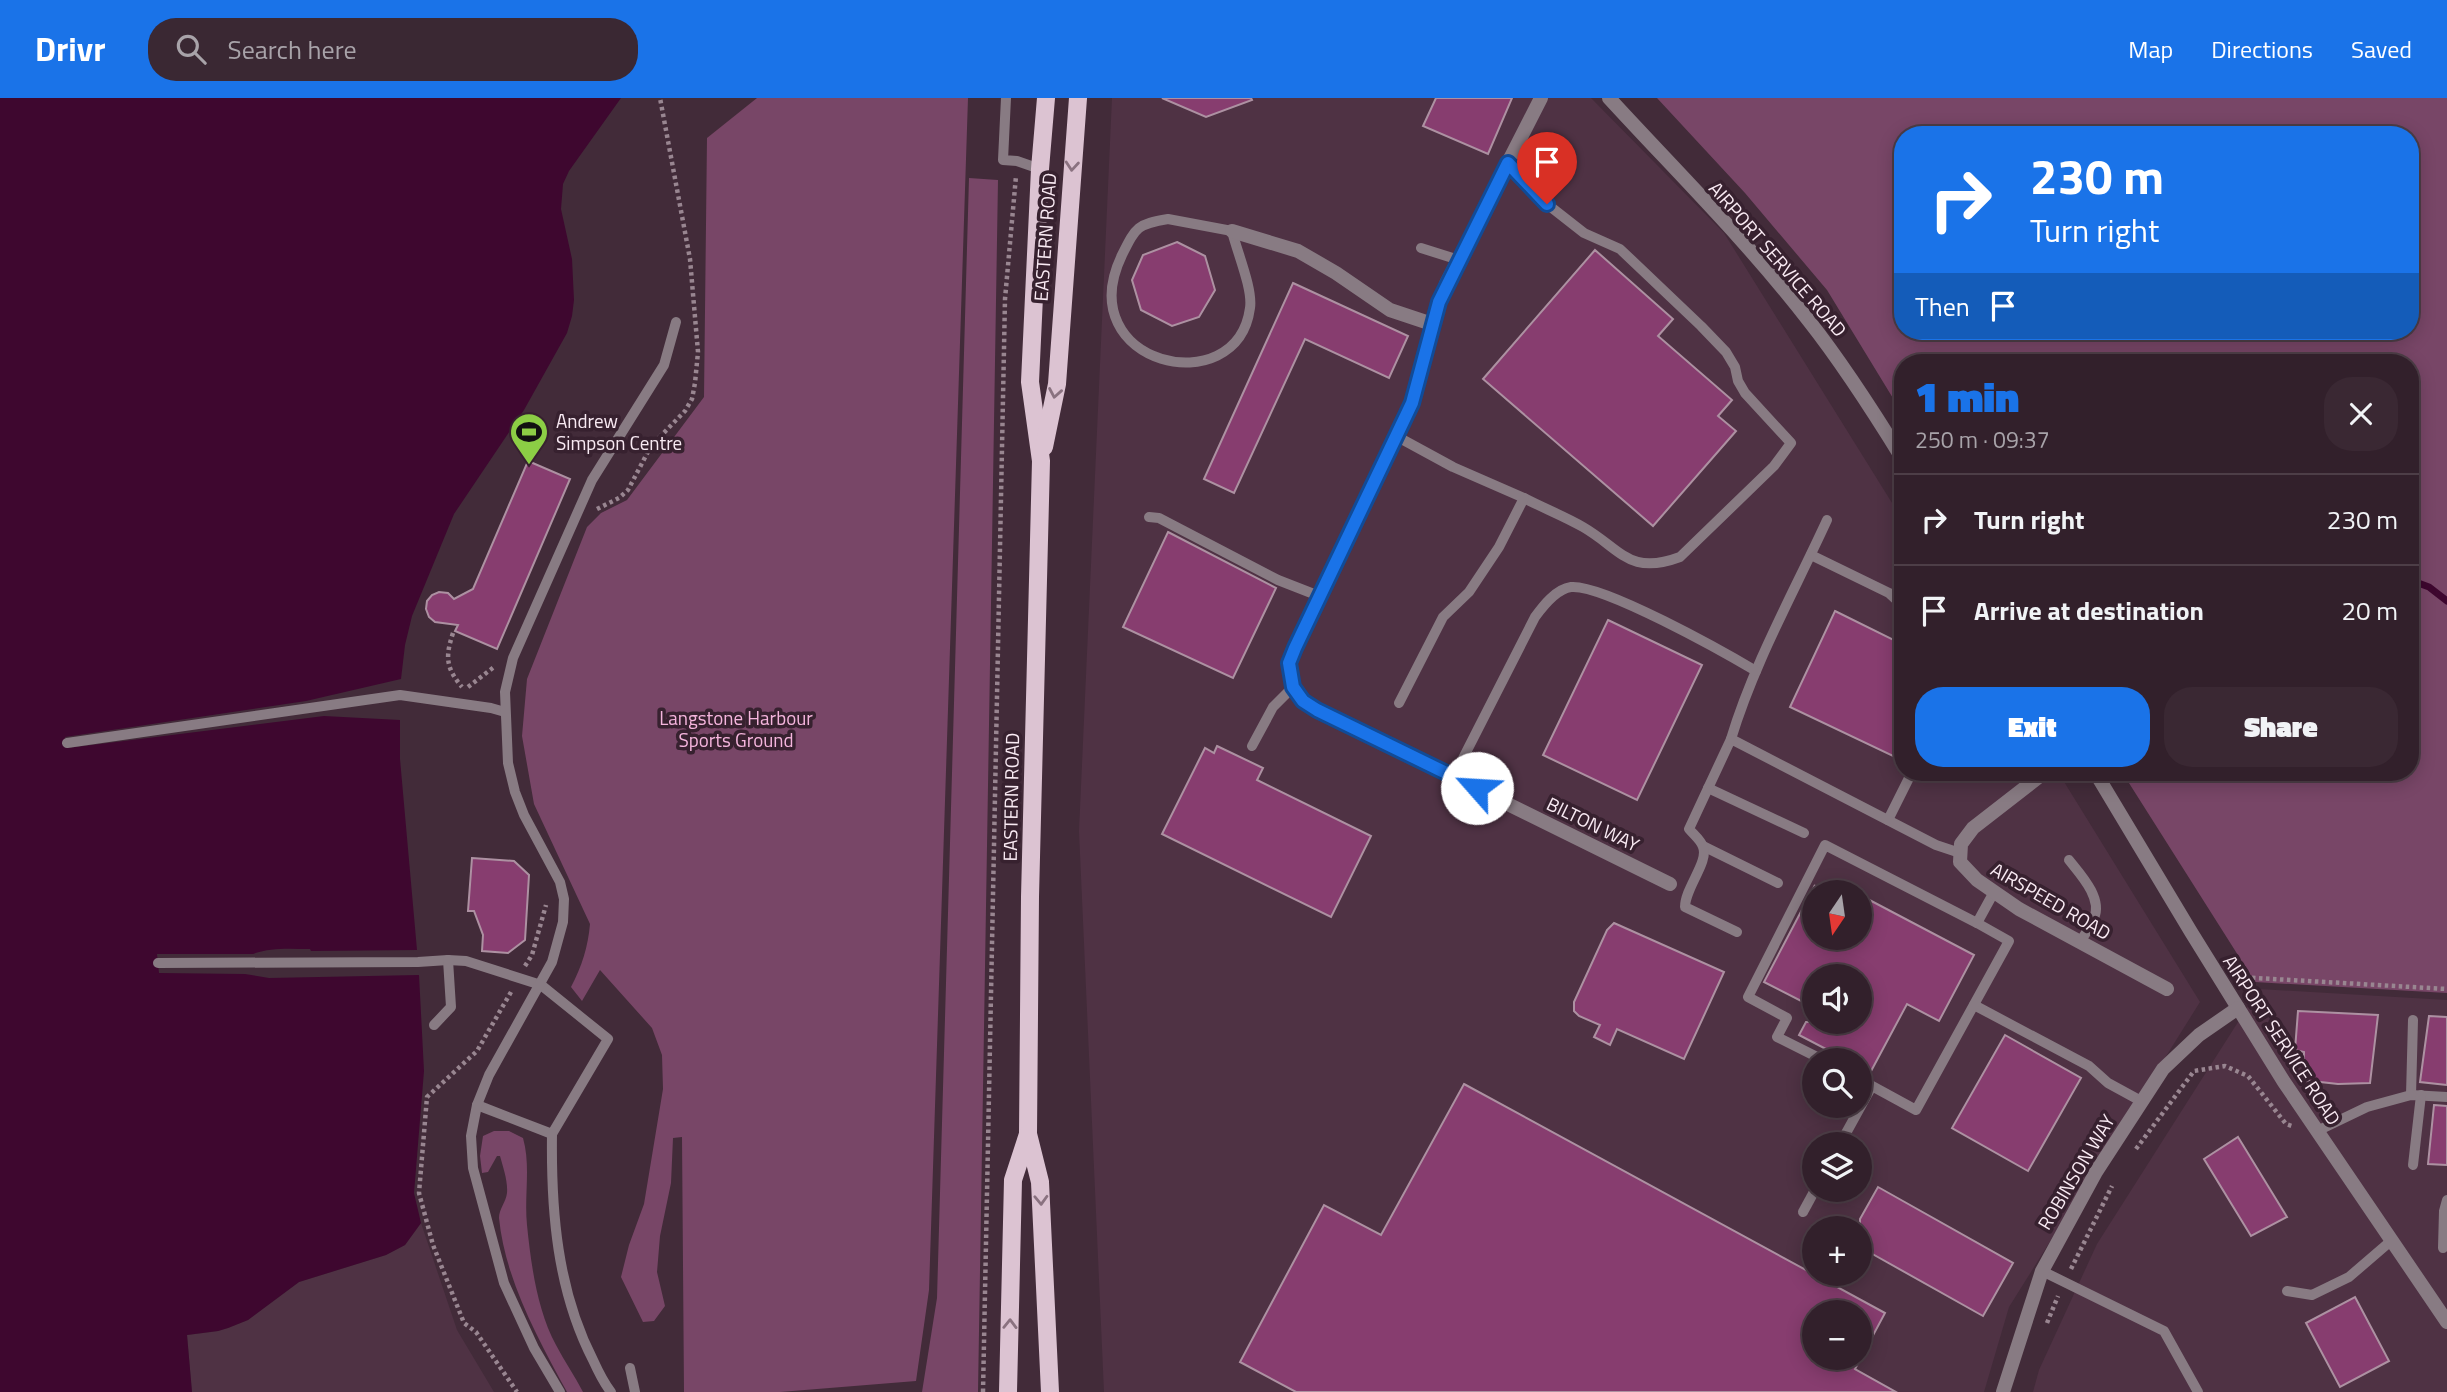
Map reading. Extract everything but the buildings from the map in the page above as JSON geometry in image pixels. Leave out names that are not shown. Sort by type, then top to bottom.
[{"type":"main road","name":"EASTERN ROAD","points":[[1046,98],[1030,382],[1041,461],[1030,897],[1028,1134],[1040,1182],[1050,1392]]},
{"type":"main road","name":"EASTERN ROAD","points":[[1041,461],[1057,384],[1078,98]]},
{"type":"main road","name":"EASTERN ROAD","points":[[1008,1392],[1013,1180],[1028,1134]]},
{"type":"street","points":[[1293,687],[1289,663],[1412,403],[1432,324],[1446,284],[1541,98]]},
{"type":"street","name":"AIRPORT SERVICE ROAD","points":[[1609,98],[1743,243],[1809,320],[1868,403],[1894,445]]},
{"type":"street","points":[[1233,231],[1298,251],[1390,310],[1432,324]]},
{"type":"street","name":"BILTON WAY","points":[[1293,687],[1303,701],[1317,710],[1670,884]]},
{"type":"street","points":[[1960,853],[1961,844],[1973,828],[2033,781]]},
{"type":"street","name":"AIRPORT SERVICE ROAD","points":[[2100,781],[2284,1082],[2447,1322]]},
{"type":"street","name":"AIRSPEED ROAD","points":[[1960,853],[1960,862],[1968,872],[1993,892],[2019,909],[2167,989]]},
{"type":"street","name":"ROBINSON WAY","points":[[2003,1392],[2042,1271],[2096,1172],[2163,1069],[2199,1035],[2238,1008]]},
{"type":"lane","points":[[1006,98],[1003,160],[1040,169]]},
{"type":"lane","points":[[1396,436],[1453,467],[1524,498],[1593,533],[1626,559],[1643,563],[1665,563],[1680,557],[1774,466],[1791,443],[1745,393],[1726,352],[1701,326],[1620,249],[1584,233],[1547,204],[1508,163]]},
{"type":"lane","points":[[1168,219],[1233,231],[1250,306],[1247,321],[1239,337],[1223,352],[1205,361],[1183,364],[1161,360],[1129,339],[1118,323],[1111,302],[1113,274],[1134,230],[1148,222],[1168,219]]},
{"type":"lane","points":[[1421,248],[1459,260]]},
{"type":"lane","points":[[560,1392],[534,1348],[504,1283],[473,1168],[471,1136],[477,1105],[489,1075],[541,985],[559,943],[564,899],[560,882],[524,815],[515,792],[508,763],[505,692],[513,658],[592,480],[664,365],[676,322]]},
{"type":"lane","points":[[1399,703],[1443,617],[1469,592],[1499,547],[1524,498]]},
{"type":"lane","points":[[1149,517],[1159,519],[1278,580],[1319,596]]},
{"type":"lane","points":[[1778,883],[1703,846],[1689,829],[1731,739],[1756,671],[1827,520]]},
{"type":"lane","points":[[1811,555],[1889,593],[1894,598]]},
{"type":"lane","points":[[1454,776],[1535,617],[1548,601],[1570,587],[1598,591],[1720,649],[1756,671]]},
{"type":"lane","points":[[1252,746],[1273,707],[1293,687]]},
{"type":"lane","points":[[66,743],[401,695],[505,712]]},
{"type":"lane","points":[[1731,739],[1936,845],[1960,853]]},
{"type":"lane","points":[[1888,820],[1908,781]]},
{"type":"lane","points":[[1708,788],[1804,833]]},
{"type":"lane","points":[[1802,1050],[1777,1037],[1787,1018],[1748,997],[1825,845],[2009,941],[1916,1110],[1872,1086]]},
{"type":"lane","points":[[1703,846],[1705,856],[1685,897],[1685,907],[1737,932]]},
{"type":"lane","points":[[2069,860],[2088,886],[2096,910],[2095,918],[2080,942]]},
{"type":"lane","points":[[1977,923],[1993,892]]},
{"type":"lane","points":[[434,1025],[451,1007],[448,960]]},
{"type":"lane","points":[[158,964],[466,961],[541,985],[608,1039],[552,1134],[552,1177],[567,1296],[586,1346],[611,1392]]},
{"type":"lane","points":[[1974,1005],[2089,1066],[2108,1083],[2141,1101]]},
{"type":"lane","points":[[2413,1020],[2416,1095],[2413,1165]]},
{"type":"lane","points":[[2317,1131],[2367,1107],[2416,1095],[2447,1097]]},
{"type":"lane","points":[[477,1105],[552,1134]]},
{"type":"lane","points":[[2443,1248],[2447,1200]]},
{"type":"lane","points":[[1803,1212],[1808,1202]]},
{"type":"lane","points":[[2287,1291],[2312,1295],[2349,1277],[2392,1240]]},
{"type":"lane","points":[[2042,1271],[2164,1331],[2198,1392]]},
{"type":"lane","points":[[630,1368],[635,1392]]},
{"type":"path","points":[[588,517],[596,509],[619,498],[628,490],[652,446],[685,411],[692,399],[695,383],[698,352],[690,259],[660,98]]},
{"type":"path","points":[[983,1392],[1005,299],[1017,162]]},
{"type":"path","points":[[453,633],[448,654],[449,672],[471,697],[472,706]]},
{"type":"path","points":[[464,690],[481,679],[496,665],[499,658]]},
{"type":"path","points":[[517,1392],[476,1332],[464,1323],[433,1245],[419,1193],[427,1097],[477,1051],[532,955],[547,899]]},
{"type":"path","points":[[2218,976],[2447,989]]},
{"type":"path","points":[[2128,1160],[2194,1071],[2225,1066],[2248,1076],[2286,1124],[2317,1131]]},
{"type":"path","points":[[2043,1332],[2113,1183]]},
{"type":"shaded area","points":[[0,98],[621,98],[569,171],[563,184],[561,209],[572,259],[574,300],[567,333],[524,410],[454,514],[412,616],[401,679],[306,701],[65,737],[68,748],[324,716],[400,720],[400,759],[417,950],[288,949],[253,954],[157,954],[159,973],[245,974],[269,978],[419,975],[424,1071],[414,1193],[421,1223],[405,1245],[386,1255],[299,1282],[248,1320],[218,1331],[187,1335],[192,1392],[0,1392]]},
{"type":"shaded area","points":[[1112,98],[1591,98],[1724,233],[1894,506],[1894,781],[2064,781],[2200,1002],[2009,1307],[1984,1392],[1104,1392],[1079,831]]},
{"type":"shaded area","points":[[2259,989],[2447,1000],[2447,1392],[2033,1392],[2039,1370],[2097,1244]]},
{"type":"shaded area","points":[[421,1223],[457,1330],[494,1392],[192,1392],[187,1335],[218,1331],[248,1320],[299,1282],[386,1255],[405,1245]]},
{"type":"green space","name":"Langstone Harbour Sports Ground","points":[[757,98],[968,98],[929,1290],[916,1381],[780,1392],[684,1392],[682,1137],[673,1138],[671,1183],[660,1236],[657,1272],[665,1306],[654,1321],[643,1322],[621,1277],[644,1204],[663,1089],[662,1055],[652,1028],[600,970],[582,1001],[571,987],[584,956],[590,924],[534,804],[522,736],[527,679],[587,527],[601,513],[627,500],[704,397],[707,138]]},
{"type":"green space","points":[[1657,98],[2447,98],[2447,993],[2255,982],[2128,781],[2419,781],[2419,354],[1894,354],[1894,400],[1827,290],[1745,193]]},
{"type":"green space","points":[[969,178],[998,180],[978,1392],[922,1392],[937,1298]]},
{"type":"green space","points":[[494,1131],[509,1131],[523,1138],[527,1159],[526,1214],[536,1287],[549,1331],[583,1392],[567,1392],[534,1330],[508,1263],[499,1218],[506,1196],[505,1174],[500,1156],[497,1156],[488,1172],[482,1173],[480,1156],[483,1136]]},
{"type":"waterway","points":[[2419,583],[2429,587],[2447,601]]},
{"type":"place","name":"Andrew Simpson Centre","points":[[529,466]]},
{"type":"route","points":[[1477,788],[1303,701],[1293,687],[1289,663],[1412,403],[1432,324],[1446,284],[1508,163],[1547,204]]}]
